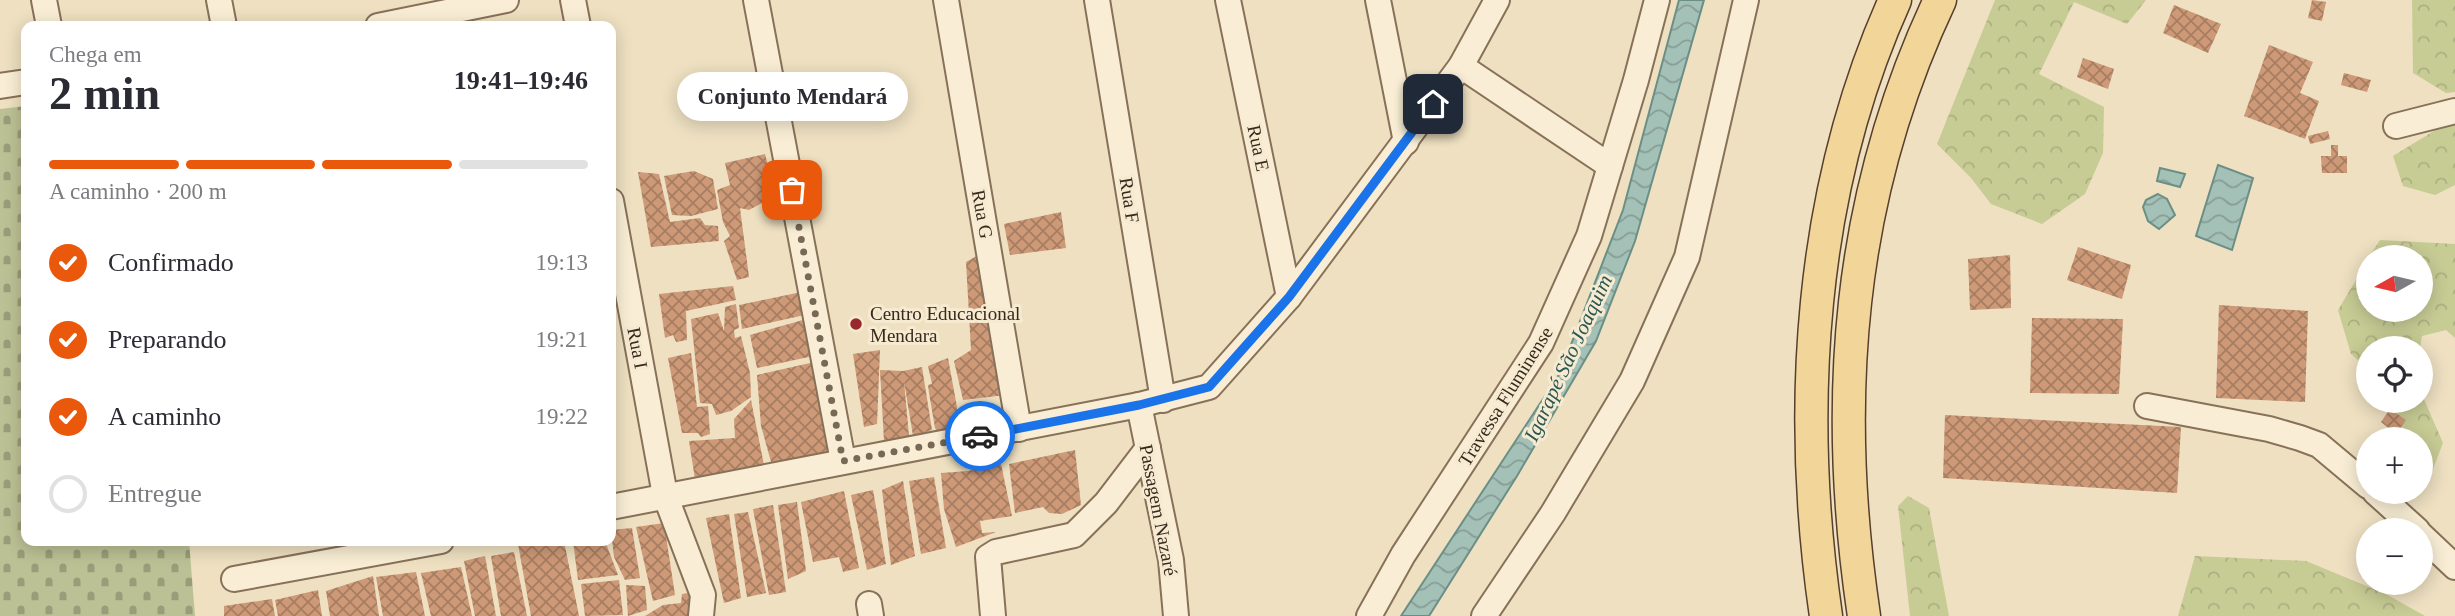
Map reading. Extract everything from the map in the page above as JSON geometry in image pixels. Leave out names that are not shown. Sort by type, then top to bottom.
[{"type":"main road","points":[[1826,616],[1812,460],[1812,349],[1823,245],[1849,132],[1879,36],[1895,0]]},
{"type":"main road","points":[[1864,616],[1854,549],[1849,430],[1852,326],[1861,258],[1880,160],[1917,49],[1940,0]]},
{"type":"street","points":[[44,0],[48,21]]},
{"type":"street","points":[[219,0],[223,21]]},
{"type":"street","points":[[395,19],[506,0]]},
{"type":"street","points":[[573,0],[577,21]]},
{"type":"street","points":[[756,0],[843,461]]},
{"type":"street","name":"Rua G","points":[[946,0],[1019,429]]},
{"type":"street","name":"Rua F","points":[[1097,0],[1163,400]]},
{"type":"street","name":"Rua E","points":[[1228,0],[1289,297]]},
{"type":"street","points":[[1378,0],[1406,142]]},
{"type":"street","points":[[616,506],[1139,405],[1209,387],[1289,297],[1406,142],[1461,66],[1497,0]]},
{"type":"street","name":"Travessa Fluminense","points":[[1370,616],[1404,555],[1541,343],[1589,236],[1657,0]]},
{"type":"street","points":[[1484,616],[1553,513],[1632,381],[1687,257],[1746,0]]},
{"type":"street","points":[[1461,66],[1610,166]]},
{"type":"street","points":[[0,86],[21,83]]},
{"type":"street","points":[[2396,126],[2455,111]]},
{"type":"street","name":"Rua I","points":[[616,228],[665,495],[703,595],[701,616]]},
{"type":"street","points":[[1139,405],[1173,497]]},
{"type":"street","name":"Passagem Nazaré","points":[[1139,405],[1171,560],[1176,616]]},
{"type":"street","points":[[2147,406],[2269,429],[2300,438],[2319,445],[2356,476]]},
{"type":"street","points":[[993,616],[988,557],[996,552],[1074,535],[1106,503],[1148,448]]},
{"type":"street","points":[[2388,504],[2403,518]]},
{"type":"street","points":[[234,579],[320,552],[386,546]]},
{"type":"street","points":[[2433,546],[2455,567]]},
{"type":"green space","points":[[1995,0],[2146,0],[2127,24],[2074,2],[2039,74],[2104,107],[2103,153],[2085,194],[2042,224],[1991,204],[1971,178],[1937,144]]},
{"type":"green space","points":[[2412,0],[2455,0],[2455,92],[2446,93],[2413,73]]},
{"type":"green space","points":[[21,107],[21,546],[189,546],[195,616],[0,616],[0,109]]},
{"type":"green space","points":[[2455,118],[2455,185],[2435,195],[2403,186],[2393,156]]},
{"type":"green space","points":[[2380,240],[2455,244],[2455,338],[2446,330],[2422,336],[2356,336],[2356,358],[2351,354],[2338,310],[2356,280],[2356,322],[2433,322],[2433,245],[2377,245]]},
{"type":"green space","points":[[2389,413],[2430,413],[2443,443],[2433,469],[2433,427],[2390,427]]},
{"type":"green space","points":[[1908,496],[1929,508],[1949,616],[1910,616],[1898,506]]},
{"type":"green space","points":[[2195,556],[2306,561],[2356,582],[2356,595],[2388,595],[2425,616],[2178,616]]},
{"type":"water","name":"Igarapé São Joaquim","points":[[1679,0],[1704,0],[1635,241],[1596,341],[1517,476],[1429,616],[1401,616],[1560,373],[1623,210]]},
{"type":"water","points":[[2218,165],[2253,178],[2232,250],[2196,236]]},
{"type":"water","points":[[2160,168],[2185,174],[2180,187],[2157,181]]},
{"type":"water","points":[[2158,194],[2167,199],[2175,215],[2159,229],[2148,221],[2143,207],[2146,200]]},
{"type":"building","points":[[2312,0],[2326,2],[2322,21],[2308,18]]},
{"type":"building","points":[[2174,5],[2221,24],[2208,53],[2163,33]]},
{"type":"building","points":[[2269,45],[2313,62],[2300,93],[2319,101],[2305,139],[2244,116]]},
{"type":"building","points":[[2083,58],[2114,69],[2108,89],[2077,77]]},
{"type":"building","points":[[2344,73],[2371,80],[2367,92],[2341,85]]},
{"type":"building","points":[[2328,131],[2330,139],[2310,144],[2308,136]]},
{"type":"building","points":[[2331,145],[2338,145],[2338,156],[2347,156],[2347,173],[2322,173],[2321,156],[2331,156]]},
{"type":"building","points":[[765,154],[774,187],[767,200],[749,210],[740,208],[749,277],[737,280],[724,241],[730,236],[723,222],[717,190],[730,185],[725,163]]},
{"type":"building","points":[[694,171],[713,179],[718,209],[691,216],[672,215],[664,176]]},
{"type":"building","points":[[638,172],[659,174],[670,222],[700,218],[705,225],[718,226],[719,241],[651,247]]},
{"type":"building","points":[[1061,212],[1066,248],[1010,255],[1004,224]]},
{"type":"building","points":[[2078,247],[2131,265],[2122,299],[2067,280]]},
{"type":"building","points":[[982,253],[1006,395],[963,400],[954,361],[971,350],[966,262]]},
{"type":"building","points":[[2010,255],[2011,308],[1970,310],[1968,259]]},
{"type":"building","points":[[733,286],[736,300],[686,311],[687,340],[676,342],[673,335],[665,338],[659,294]]},
{"type":"building","points":[[806,291],[809,314],[742,329],[739,305]]},
{"type":"building","points":[[736,304],[739,328],[734,330],[735,338],[741,336],[750,373],[751,397],[731,411],[716,415],[712,404],[700,403],[691,319],[718,313],[724,331],[725,307]]},
{"type":"building","points":[[2219,305],[2308,311],[2305,402],[2216,398]]},
{"type":"building","points":[[810,318],[818,355],[757,368],[750,335]]},
{"type":"building","points":[[2032,318],[2123,319],[2119,394],[2030,393]]},
{"type":"building","points":[[880,350],[877,424],[864,427],[853,354]]},
{"type":"building","points":[[691,353],[697,407],[708,406],[710,434],[701,437],[698,433],[682,433],[668,358]]},
{"type":"building","points":[[948,358],[961,429],[939,434],[935,428],[929,393],[928,385],[932,384],[928,366]]},
{"type":"building","points":[[819,361],[837,453],[773,469],[761,426],[757,375]]},
{"type":"building","points":[[922,367],[932,430],[913,436],[904,381],[909,436],[884,441],[880,370],[903,371]]},
{"type":"building","points":[[751,400],[765,470],[695,479],[689,441],[735,438],[734,419]]},
{"type":"building","points":[[2387,413],[2396,413],[2406,420],[2401,427],[2387,427],[2381,422]]},
{"type":"building","points":[[1945,415],[2181,427],[2177,493],[1943,478]]},
{"type":"building","points":[[1075,450],[1081,505],[1062,514],[1049,513],[1043,507],[1015,513],[1009,464]]},
{"type":"building","points":[[1001,464],[1012,516],[980,521],[982,533],[996,532],[956,547],[944,509],[941,473]]},
{"type":"building","points":[[934,477],[946,548],[921,554],[909,481]]},
{"type":"building","points":[[903,481],[915,556],[891,565],[882,490]]},
{"type":"building","points":[[873,490],[886,564],[867,570],[851,495]]},
{"type":"building","points":[[844,491],[859,568],[843,572],[839,557],[813,562],[801,502]]},
{"type":"building","points":[[797,502],[806,571],[788,579],[778,505]]},
{"type":"building","points":[[773,505],[786,592],[769,595],[753,509]]},
{"type":"building","points":[[748,512],[766,593],[747,597],[734,514]]},
{"type":"building","points":[[729,514],[741,598],[724,603],[706,518]]},
{"type":"building","points":[[664,523],[675,595],[653,601],[636,527]]},
{"type":"building","points":[[632,528],[640,578],[625,580],[614,557],[616,530]]},
{"type":"building","points":[[518,546],[565,546],[579,616],[531,616]]},
{"type":"building","points":[[574,546],[607,546],[618,575],[578,580]]},
{"type":"building","points":[[514,552],[527,616],[501,616],[491,556]]},
{"type":"building","points":[[485,556],[496,616],[475,616],[464,561]]},
{"type":"building","points":[[461,567],[472,616],[431,616],[421,573]]},
{"type":"building","points":[[416,572],[425,616],[383,616],[376,577]]},
{"type":"building","points":[[373,576],[379,616],[330,616],[326,591]]},
{"type":"building","points":[[619,580],[623,615],[585,616],[581,584]]},
{"type":"building","points":[[626,585],[645,586],[647,610],[628,616]]},
{"type":"building","points":[[318,590],[322,616],[278,616],[275,600]]},
{"type":"building","points":[[695,592],[691,616],[645,616],[663,605],[681,603],[682,594]]},
{"type":"building","points":[[272,599],[275,616],[224,616],[224,606]]},
{"type":"way so far","points":[[792,190],[843,461],[980,436]]},
{"type":"place","name":"Conjunto Mendará","points":[[792,190]]},
{"type":"place","name":"Centro Educacional Mendara","points":[[856,324]]},
{"type":"route","points":[[980,436],[1163,400],[1209,387],[1289,297],[1433,104]]}]
